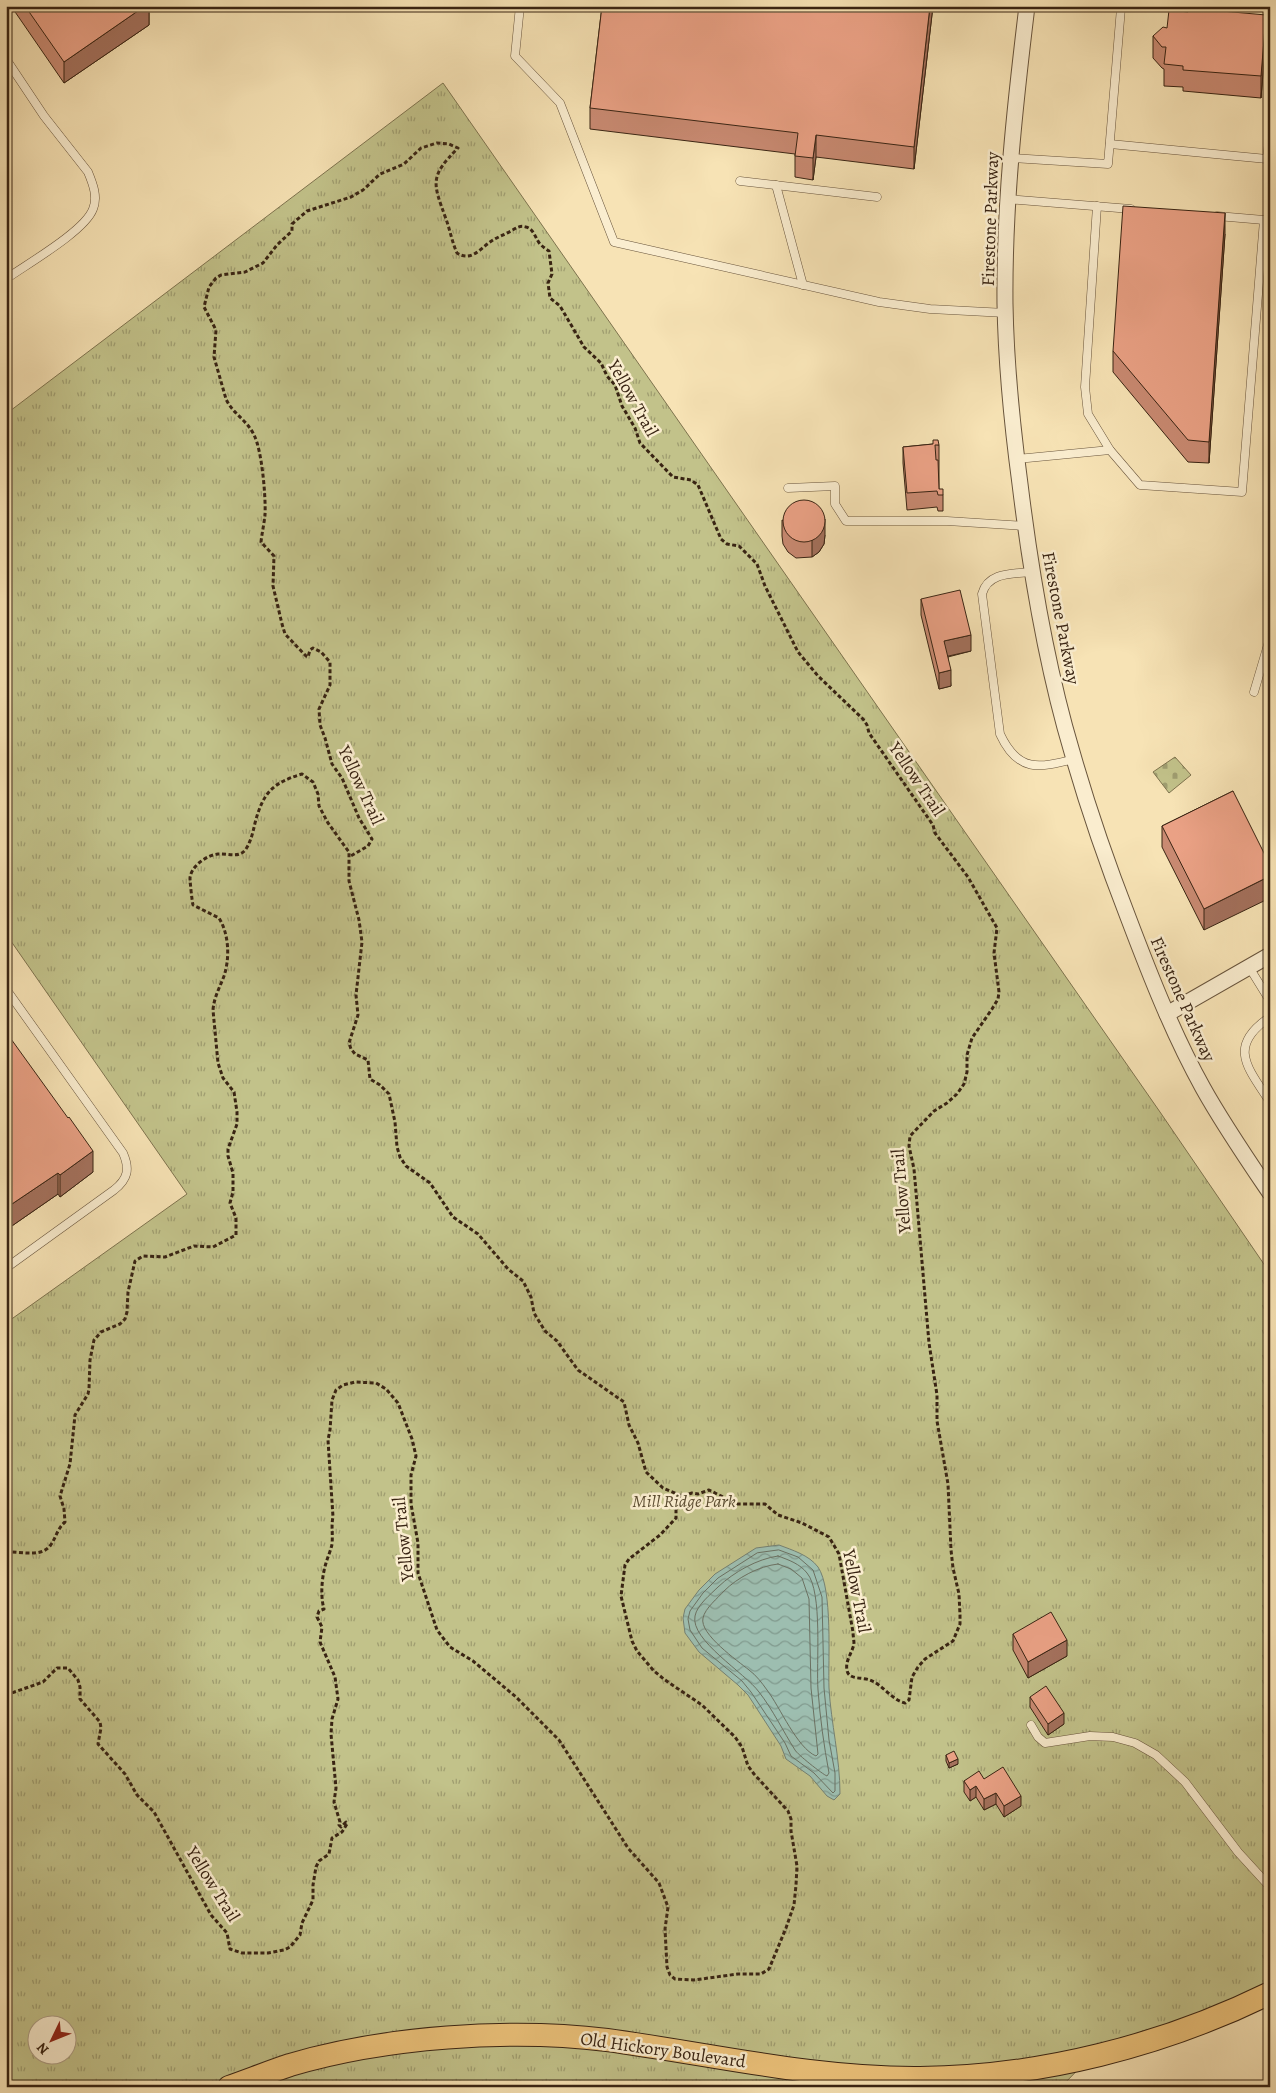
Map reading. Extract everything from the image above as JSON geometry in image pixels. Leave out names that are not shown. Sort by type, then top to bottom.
[{"type":"main road","name":"Old Hickory Boulevard","points":[[229,2087],[291,2065],[361,2049],[419,2040],[481,2036],[545,2036],[606,2040],[809,2072],[854,2076],[919,2078],[973,2076],[1051,2065],[1120,2050],[1220,2016],[1270,1993]]},
{"type":"street","name":"Firestone Parkway","points":[[1027,6],[1007,199],[1006,313],[1010,394],[1025,526],[1031,572],[1049,664],[1074,759],[1107,862],[1167,1014],[1202,1087],[1236,1143],[1270,1193]]},
{"type":"street","points":[[1167,1014],[1270,955]]},
{"type":"lane","points":[[520,6],[515,56],[560,102],[614,242],[803,285],[902,305],[930,309],[1006,313]]},
{"type":"lane","points":[[1011,158],[1108,164],[1121,8],[1134,6]]},
{"type":"lane","points":[[6,59],[44,116],[88,172],[96,199],[94,208],[86,222],[6,278]]},
{"type":"lane","points":[[1110,144],[1268,158],[1270,133]]},
{"type":"lane","points":[[740,181],[877,197]]},
{"type":"lane","points":[[776,185],[803,285]]},
{"type":"lane","points":[[1007,199],[1136,209]]},
{"type":"lane","points":[[1097,206],[1085,388],[1088,414],[1110,450],[1140,485],[1242,492],[1264,220],[1205,215]]},
{"type":"lane","points":[[1017,460],[1110,450]]},
{"type":"lane","points":[[788,488],[835,486],[835,504],[846,522],[947,521],[1025,526]]},
{"type":"lane","points":[[1031,572],[994,578],[988,582],[982,594],[1000,734],[1009,750],[1030,765],[1040,767],[1074,759]]},
{"type":"lane","points":[[1254,692],[1270,638]]},
{"type":"lane","points":[[1249,967],[1270,1001]]},
{"type":"lane","points":[[6,989],[122,1153],[128,1169],[126,1177],[114,1190],[6,1268]]},
{"type":"lane","points":[[1270,1017],[1257,1026],[1250,1034],[1245,1042],[1243,1052],[1250,1072],[1270,1102]]},
{"type":"lane","points":[[1031,1725],[1038,1738],[1045,1743],[1090,1736],[1113,1737],[1135,1743],[1156,1755],[1185,1782],[1238,1852],[1270,1887]]},
{"type":"path","name":"Yellow Trail","points":[[6,1695],[42,1683],[57,1668],[68,1668],[78,1680],[80,1699],[100,1722],[101,1728],[98,1744],[125,1774],[137,1795],[154,1812],[211,1915],[227,1933],[230,1949],[242,1953],[262,1953],[279,1952],[290,1947],[300,1935],[302,1923],[313,1900],[316,1867],[319,1861],[329,1854],[332,1838],[342,1832],[347,1824],[346,1822],[341,1826],[338,1825],[340,1822],[334,1802],[336,1788],[331,1734],[332,1719],[338,1699],[334,1677],[320,1642],[322,1627],[317,1617],[319,1611],[324,1609],[322,1585],[332,1546],[331,1526],[333,1517],[328,1440],[332,1400],[336,1390],[343,1385],[355,1382],[376,1383],[386,1389],[398,1402],[412,1439],[416,1456],[411,1475],[411,1504],[418,1543],[418,1573],[437,1630],[450,1647],[473,1660],[516,1696],[559,1740],[628,1848],[659,1883],[668,1907],[665,1929],[667,1967],[670,1975],[675,1979],[682,1980],[738,1974],[761,1974],[769,1969],[773,1963],[794,1904],[797,1866],[791,1820],[788,1811],[748,1766],[742,1746],[735,1737],[702,1705],[665,1680],[637,1651],[632,1641],[621,1596],[623,1571],[626,1562],[660,1535],[676,1518],[676,1506],[682,1496],[692,1493],[698,1494],[709,1490],[737,1504],[765,1504],[778,1515],[802,1523],[829,1537],[839,1554],[847,1592],[854,1644],[846,1668],[848,1674],[852,1677],[873,1681],[900,1702],[905,1703],[909,1700],[912,1677],[918,1667],[924,1659],[953,1641],[960,1624],[959,1594],[953,1568],[948,1484],[937,1421],[937,1395],[929,1336],[914,1168],[909,1146],[910,1136],[915,1130],[934,1111],[952,1099],[964,1084],[967,1072],[967,1054],[972,1038],[998,999],[994,953],[997,928],[968,877],[935,833],[933,825],[869,733],[868,726],[863,719],[818,676],[798,652],[765,586],[757,564],[744,550],[734,544],[727,544],[721,540],[698,486],[692,480],[673,477],[640,443],[635,428],[622,406],[615,385],[606,376],[601,363],[584,347],[560,306],[550,298],[548,283],[552,274],[549,251],[538,242],[533,231],[524,226],[519,226],[498,237],[470,256],[462,256],[457,252],[435,187],[440,170],[447,159],[458,148],[437,143],[421,148],[404,164],[380,174],[363,190],[351,197],[307,210],[292,224],[292,231],[277,245],[263,263],[245,272],[221,275],[216,278],[209,287],[204,300],[204,307],[216,330],[214,357],[228,406],[245,420],[258,446],[264,516],[261,542],[274,556],[273,586],[285,634],[306,656],[308,657],[310,650],[313,648],[321,652],[330,662],[330,685],[318,709],[320,725],[332,764],[342,778],[360,818],[372,839],[368,846],[349,857]]},
{"type":"path","points":[[6,1552],[30,1554],[45,1549],[50,1546],[64,1522],[64,1509],[60,1496],[72,1451],[75,1415],[88,1394],[90,1360],[94,1340],[100,1332],[125,1320],[128,1292],[135,1261],[143,1256],[165,1257],[194,1246],[213,1247],[236,1235],[236,1218],[230,1203],[234,1192],[233,1173],[228,1156],[228,1149],[237,1124],[234,1092],[223,1078],[218,1063],[213,1010],[214,1001],[227,966],[227,935],[219,918],[193,905],[190,878],[198,864],[217,854],[241,854],[251,840],[263,798],[283,781],[302,774],[313,782],[318,794],[319,806],[336,835],[347,849],[349,881],[359,920],[362,942],[356,994],[358,1015],[350,1043],[351,1049],[355,1054],[368,1060],[370,1079],[389,1094],[400,1157],[406,1166],[430,1182],[453,1217],[478,1234],[508,1269],[523,1281],[532,1297],[534,1313],[545,1331],[557,1342],[578,1370],[624,1402],[629,1425],[638,1443],[646,1472],[663,1488],[682,1496]]},
{"type":"green space","name":"Mill Ridge Park","points":[[443,83],[1160,1112],[1270,1273],[1270,1980],[1247,1993],[1190,2018],[1104,2043],[1061,2087],[6,2087],[6,1323],[187,1194],[6,934],[6,414]]},
{"type":"green space","points":[[1175,757],[1191,775],[1169,793],[1153,772]]},
{"type":"water","points":[[779,1545],[810,1559],[818,1567],[823,1577],[829,1625],[829,1688],[840,1781],[840,1794],[834,1800],[827,1796],[810,1776],[786,1759],[781,1746],[748,1695],[699,1652],[685,1633],[683,1618],[685,1609],[699,1590],[715,1574],[756,1548]]},
{"type":"building","points":[[25,6],[145,6],[64,62]]},
{"type":"building","points":[[602,6],[930,6],[914,147],[816,135],[813,158],[795,156],[798,133],[590,108]]},
{"type":"building","points":[[1188,8],[1266,15],[1261,76],[1183,70],[1183,66],[1164,64],[1166,47],[1162,47],[1153,36],[1163,27],[1167,28],[1169,10],[1188,12]]},
{"type":"building","points":[[1123,206],[1225,213],[1209,442],[1188,440],[1113,351]]},
{"type":"building","points":[[933,440],[938,440],[939,445],[935,445],[936,460],[938,460],[939,489],[943,489],[943,495],[938,495],[937,491],[907,493],[903,447],[933,444]]},
{"type":"building","points":[[808,500],[816,503],[822,509],[825,521],[822,533],[816,539],[800,542],[792,539],[786,533],[783,517],[786,509],[792,503]]},
{"type":"building","points":[[960,590],[971,635],[944,641],[951,670],[939,673],[921,599]]},
{"type":"building","points":[[1233,791],[1270,865],[1270,876],[1204,909],[1162,826]]},
{"type":"building","points":[[6,1032],[93,1151],[60,1175],[58,1173],[6,1208]]},
{"type":"building","points":[[1051,1612],[1067,1640],[1028,1662],[1013,1634]]},
{"type":"building","points":[[1046,1686],[1064,1713],[1048,1724],[1030,1697]]},
{"type":"building","points":[[954,1751],[958,1759],[949,1763],[946,1755]]},
{"type":"building","points":[[1003,1767],[1021,1796],[1004,1806],[996,1793],[984,1799],[976,1786],[970,1790],[964,1781],[979,1771],[984,1779]]}]
